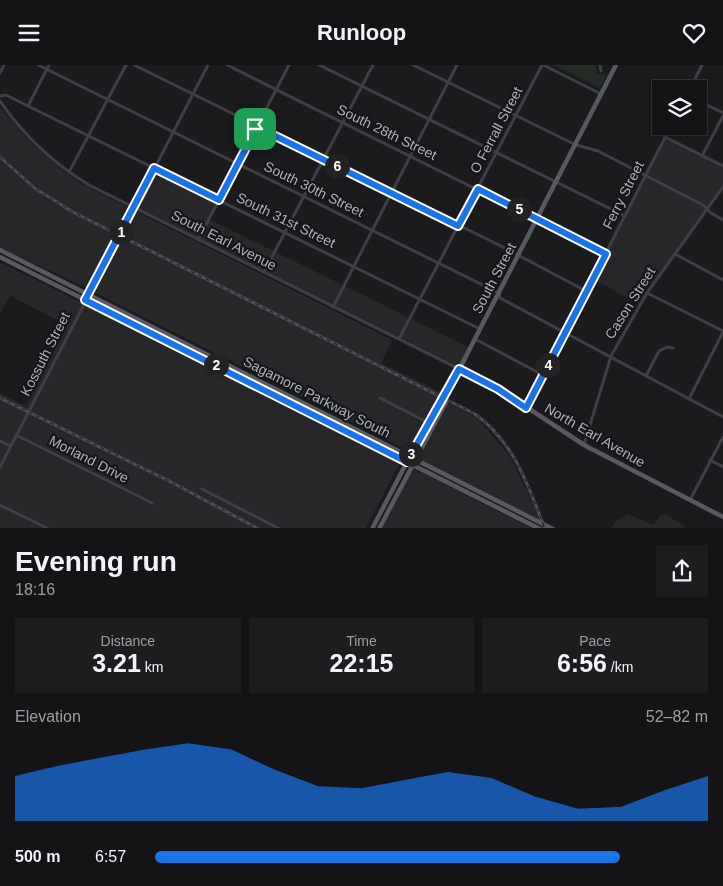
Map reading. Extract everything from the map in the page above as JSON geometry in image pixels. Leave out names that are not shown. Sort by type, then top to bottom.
[{"type":"main road","name":"South Street","points":[[373,528],[410,455],[446,395],[616,65]]},
{"type":"main road","name":"Sagamore Parkway South","points":[[0,250],[416,458],[551,528]]},
{"type":"main road","name":"Sagamore Parkway South","points":[[0,257],[538,528]]},
{"type":"main road","name":"North Earl Avenue","points":[[459,369],[498,389],[584,445],[723,517]]},
{"type":"main road","name":"South Street","points":[[380,528],[445,403],[446,395]]},
{"type":"street","points":[[0,73],[4,65]]},
{"type":"street","name":"South 30th Street","points":[[38,65],[499,293],[500,298],[565,332]]},
{"type":"street","points":[[28,106],[49,65]]},
{"type":"street","points":[[69,172],[126,65]]},
{"type":"street","points":[[134,65],[518,255],[586,291]]},
{"type":"street","name":"Kossuth Street","points":[[0,467],[208,65]]},
{"type":"street","name":"South 28th Street","points":[[227,65],[606,254]]},
{"type":"street","points":[[198,240],[289,65]]},
{"type":"street","points":[[319,65],[625,216]]},
{"type":"street","points":[[264,272],[373,65]]},
{"type":"street","points":[[413,65],[576,145],[598,151],[707,209],[723,220]]},
{"type":"street","points":[[333,307],[457,65]]},
{"type":"street","points":[[542,65],[601,94]]},
{"type":"street","name":"O Ferrall Street","points":[[399,339],[542,65]]},
{"type":"street","points":[[600,65],[601,71]]},
{"type":"street","points":[[694,80],[702,65]]},
{"type":"street","name":"South 31st Street","points":[[0,96],[6,95],[480,329]]},
{"type":"street","name":"South Earl Avenue","points":[[0,101],[25,133],[69,172],[134,208],[459,369]]},
{"type":"street","points":[[702,156],[723,115],[707,106]]},
{"type":"street","points":[[666,137],[723,166]]},
{"type":"street","name":"Ferry Street","points":[[526,408],[666,137]]},
{"type":"street","name":"Cason Street","points":[[584,445],[611,356],[647,293],[723,187]]},
{"type":"street","points":[[674,254],[723,279]]},
{"type":"street","points":[[647,293],[723,332],[689,399]]},
{"type":"street","points":[[565,332],[723,417]]},
{"type":"street","points":[[474,339],[543,375]]},
{"type":"street","points":[[646,376],[659,351],[667,347],[673,348]]},
{"type":"street","points":[[380,398],[430,423]]},
{"type":"street","name":"Morland Drive","points":[[16,435],[152,503]]},
{"type":"street","points":[[690,499],[723,437]]},
{"type":"street","points":[[0,441],[11,446]]},
{"type":"street","points":[[710,461],[723,467]]},
{"type":"street","points":[[202,489],[278,528]]},
{"type":"street","points":[[0,505],[47,528]]},
{"type":"shaded area","points":[[554,65],[596,65],[597,73],[601,75],[605,73],[606,76],[600,88]]},
{"type":"shaded area","points":[[0,107],[31,143],[65,172],[84,185],[392,340],[381,363],[441,392],[411,452],[64,277],[0,248],[0,159],[48,199],[115,234],[116,232],[75,212],[46,194],[0,155]]},
{"type":"shaded area","points":[[665,137],[723,166],[723,187],[640,305],[593,279]]},
{"type":"shaded area","points":[[154,168],[219,200],[209,219],[470,348],[459,369],[134,208]]},
{"type":"shaded area","points":[[0,262],[400,462],[366,528],[0,528],[0,393],[26,406],[67,325],[10,296],[0,314]]},
{"type":"shaded area","points":[[446,402],[477,418],[509,455],[543,523],[416,458]]},
{"type":"shaded area","points":[[413,468],[531,528],[383,528]]},
{"type":"shaded area","points":[[628,514],[654,525],[660,515],[665,514],[685,526],[684,528],[611,528],[616,521]]},
{"type":"railway","points":[[0,157],[36,189],[73,212],[475,414],[489,425],[510,451],[526,481],[545,528]]},
{"type":"railway","points":[[0,398],[169,481],[257,528]]},
{"type":"route","points":[[257,127],[458,226],[478,189],[606,254],[526,408],[498,389],[459,369],[407,462],[85,300],[154,168],[219,200],[255,129],[257,127]]}]
